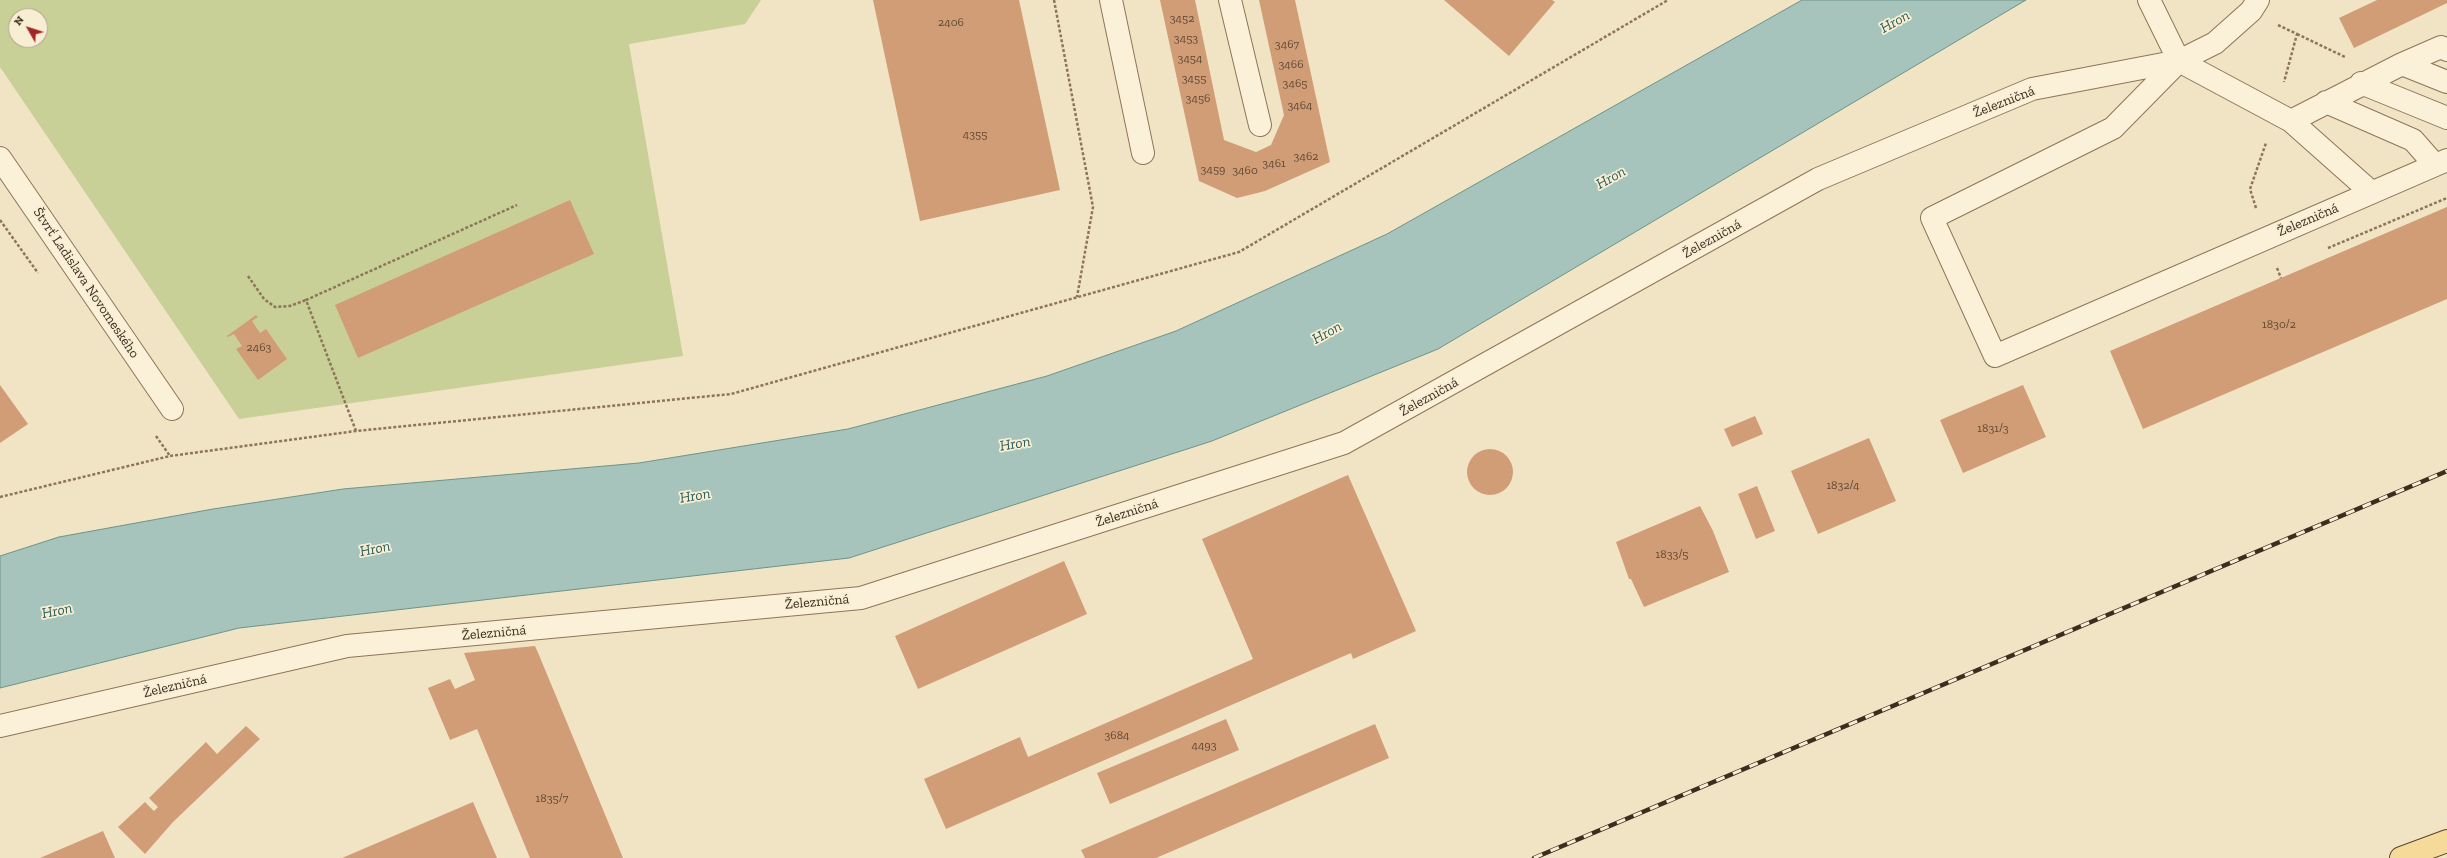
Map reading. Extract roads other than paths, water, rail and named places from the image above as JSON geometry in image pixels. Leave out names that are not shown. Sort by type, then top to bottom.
[{"type":"main road","points":[[2401,858],[2447,841]]},
{"type":"street","points":[[1111,0],[1143,153]]},
{"type":"street","points":[[1230,0],[1260,125]]},
{"type":"street","points":[[2149,0],[2179,61],[2291,120],[2371,192]]},
{"type":"street","points":[[2179,61],[2215,43],[2251,11],[2258,0]]},
{"type":"street","points":[[2291,120],[2361,83],[2402,64],[2441,47],[2447,50]]},
{"type":"street","name":"Železničná","points":[[2179,61],[2113,128],[1932,218],[1995,356],[2441,163]]},
{"type":"street","name":"Železničná","points":[[0,726],[347,646],[861,598],[1344,443],[1818,179],[2032,89],[2179,61]]},
{"type":"street","points":[[2402,64],[2447,82]]},
{"type":"street","points":[[2361,83],[2447,118]]},
{"type":"street","points":[[2326,102],[2413,140],[2441,163]]},
{"type":"street","name":"Štvrť Ladislava Novomeského","points":[[0,158],[172,409]]},
{"type":"water","name":"Hron","points":[[1802,0],[2026,0],[1438,349],[1212,441],[849,558],[239,628],[0,688],[0,556],[59,537],[213,509],[343,489],[639,463],[848,429],[1047,376],[1176,331],[1387,234]]},
{"type":"railway","points":[[1534,858],[2447,471]]}]
